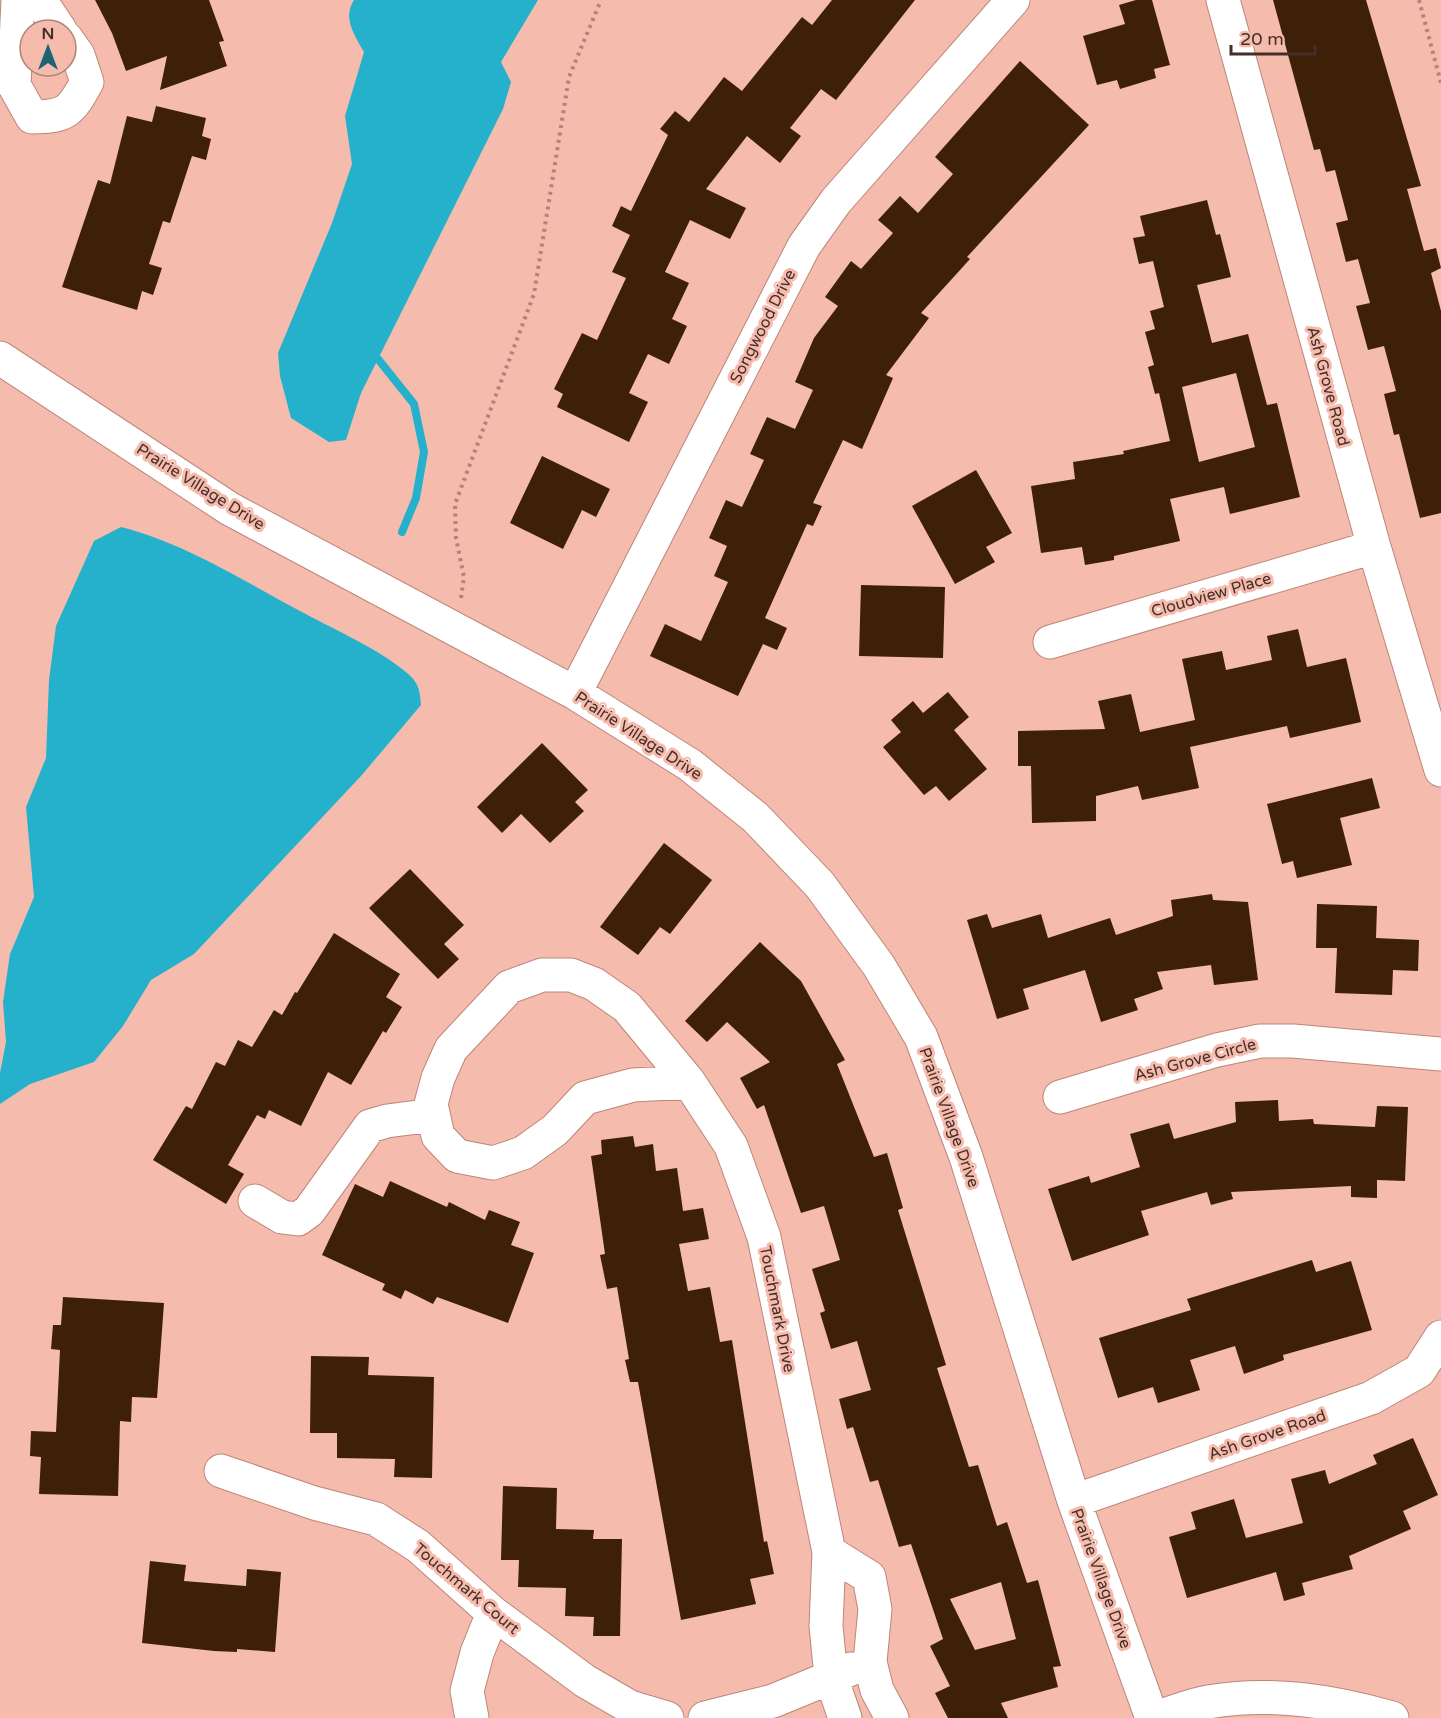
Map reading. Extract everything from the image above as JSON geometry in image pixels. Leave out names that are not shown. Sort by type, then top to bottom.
[{"type":"street","points":[[18,0],[14,85],[32,117],[55,117],[73,108],[87,82],[78,56]]},
{"type":"street","points":[[40,0],[52,18]]},
{"type":"street","name":"Songwood Drive","points":[[575,693],[804,246],[836,201],[1012,0]]},
{"type":"street","name":"Ash Grove Road","points":[[1223,0],[1374,547],[1441,770]]},
{"type":"street","name":"Prairie Village Drive","points":[[0,358],[230,509],[575,693],[690,765],[755,817],[820,885],[879,966],[921,1037],[966,1157],[1074,1501],[1153,1718]]},
{"type":"street","name":"Cloudview Place","points":[[1050,642],[1374,547]]},
{"type":"street","name":"Touchmark Drive","points":[[689,1082],[633,1085],[585,1098],[555,1130],[523,1153],[493,1162],[457,1156],[438,1136],[431,1104],[438,1078],[451,1049],[509,987],[542,975],[571,975],[594,984],[627,1007],[689,1082],[731,1146],[764,1237],[829,1552],[826,1626],[831,1677],[845,1718]]},
{"type":"street","name":"Ash Grove Circle","points":[[1060,1097],[1217,1050],[1260,1041],[1293,1041],[1441,1054]]},
{"type":"street","points":[[255,1201],[282,1217],[298,1219],[309,1211],[370,1126],[387,1121],[434,1115]]},
{"type":"street","name":"Ash Grove Road","points":[[1074,1501],[1371,1398],[1419,1371],[1441,1338]]},
{"type":"street","name":"Touchmark Court","points":[[221,1471],[314,1503],[376,1520],[418,1545],[493,1613],[585,1681],[618,1713],[667,1718]]},
{"type":"street","points":[[829,1552],[869,1577],[875,1609],[870,1662],[877,1690],[892,1718]]},
{"type":"street","points":[[472,1718],[467,1691],[477,1653],[493,1613]]},
{"type":"street","points":[[705,1718],[773,1701],[870,1662]]},
{"type":"street","points":[[1153,1718],[1208,1702],[1279,1696],[1351,1706],[1392,1718]]},
{"type":"path","points":[[448,625],[461,597],[464,577],[456,538],[456,504],[534,294],[569,77],[601,0]]},
{"type":"path","points":[[1419,0],[1441,83]]},
{"type":"water","points":[[354,0],[538,0],[501,62],[511,82],[503,109],[361,393],[346,440],[329,442],[291,418],[280,376],[278,353],[332,223],[352,164],[345,116],[364,52],[351,27],[349,13]]},
{"type":"water","points":[[121,527],[191,553],[371,648],[396,664],[414,680],[421,705],[361,776],[194,954],[151,980],[123,1026],[94,1062],[30,1084],[0,1104],[0,1073],[6,1042],[3,1002],[10,954],[34,897],[26,807],[46,758],[49,680],[56,626],[94,541]]},
{"type":"building","points":[[95,0],[209,0],[224,41],[219,42],[227,66],[160,90],[167,56],[126,71],[112,33]]},
{"type":"building","points":[[832,0],[915,0],[836,100],[821,89],[790,128],[801,136],[780,163],[747,136],[706,189],[746,208],[730,239],[690,220],[665,272],[689,283],[672,319],[687,326],[669,364],[648,354],[629,393],[648,402],[629,442],[557,407],[563,394],[554,389],[582,333],[597,340],[626,278],[612,272],[630,235],[612,226],[621,206],[631,211],[668,135],[660,129],[675,111],[689,122],[724,77],[742,91],[802,17],[812,25]]},
{"type":"building","points":[[1136,0],[1152,0],[1170,65],[1154,69],[1156,78],[1120,89],[1117,80],[1097,85],[1083,36],[1125,24],[1119,5]]},
{"type":"building","points":[[1273,0],[1366,0],[1421,186],[1407,189],[1424,251],[1436,248],[1441,268],[1431,273],[1441,311],[1441,513],[1420,518],[1399,434],[1394,435],[1384,394],[1396,391],[1384,346],[1368,350],[1356,306],[1370,303],[1358,259],[1346,262],[1336,223],[1348,220],[1335,170],[1326,172],[1320,149],[1314,150]]},
{"type":"building","points":[[1020,61],[1089,125],[967,257],[970,259],[921,313],[929,318],[886,375],[893,378],[862,449],[843,440],[813,503],[822,506],[813,526],[807,524],[765,618],[787,628],[777,650],[763,644],[738,696],[650,656],[665,624],[701,641],[728,582],[714,576],[727,546],[709,538],[726,500],[742,507],[764,460],[750,454],[767,417],[795,429],[813,390],[795,382],[814,338],[838,306],[825,297],[851,261],[861,269],[893,233],[878,220],[900,196],[918,213],[953,174],[935,157]]},
{"type":"building","points":[[156,106],[206,118],[202,136],[211,139],[206,160],[192,156],[170,223],[163,221],[149,264],[162,268],[153,295],[142,291],[137,310],[62,287],[98,180],[110,184],[127,116],[152,122]]},
{"type":"building","points":[[1207,200],[1216,235],[1220,234],[1231,277],[1197,285],[1212,343],[1248,334],[1267,405],[1277,403],[1300,497],[1230,514],[1224,487],[1170,499],[1180,541],[1114,556],[1114,560],[1085,565],[1082,547],[1041,553],[1031,486],[1075,479],[1073,462],[1124,454],[1123,451],[1170,441],[1159,393],[1155,394],[1148,367],[1154,365],[1145,332],[1155,329],[1150,311],[1164,307],[1153,261],[1139,264],[1133,238],[1145,236],[1140,216]],"holes":[[[1236,373],[1255,447],[1199,462],[1182,387]]]},
{"type":"building","points":[[542,456],[610,489],[596,517],[582,510],[563,549],[510,523]]},
{"type":"building","points":[[976,470],[1012,533],[986,547],[995,562],[955,584],[912,506]]},
{"type":"building","points":[[861,585],[945,587],[943,658],[859,656]]},
{"type":"building","points":[[1298,629],[1307,667],[1346,658],[1361,722],[1290,738],[1287,726],[1190,747],[1199,788],[1142,800],[1138,786],[1096,796],[1096,821],[1032,823],[1031,766],[1018,766],[1018,731],[1105,729],[1098,701],[1131,694],[1140,732],[1195,720],[1182,659],[1222,651],[1226,670],[1272,660],[1267,636]]},
{"type":"building","points":[[948,692],[969,717],[954,730],[987,769],[949,801],[936,786],[924,795],[883,747],[901,732],[891,720],[913,701],[923,713]]},
{"type":"building","points":[[542,743],[588,790],[575,802],[584,811],[550,843],[521,814],[502,833],[477,807]]},
{"type":"building","points":[[1372,778],[1380,808],[1340,818],[1352,865],[1297,878],[1293,861],[1282,864],[1267,804]]},
{"type":"building","points":[[664,843],[712,880],[670,934],[660,927],[638,955],[600,927]]},
{"type":"building","points":[[410,869],[464,925],[444,944],[459,959],[438,979],[369,908]]},
{"type":"building","points":[[1212,894],[1213,900],[1248,902],[1258,980],[1214,985],[1211,965],[1157,972],[1163,989],[1134,999],[1138,1010],[1101,1022],[1085,970],[1023,989],[1029,1009],[997,1019],[967,920],[987,914],[992,928],[1041,914],[1048,938],[1110,918],[1116,935],[1173,916],[1171,900]]},
{"type":"building","points":[[1317,904],[1377,906],[1376,938],[1419,940],[1418,971],[1393,970],[1392,995],[1335,993],[1337,948],[1316,948]]},
{"type":"building","points":[[334,933],[400,974],[386,997],[402,1007],[386,1033],[383,1031],[351,1085],[328,1072],[301,1126],[269,1110],[265,1119],[257,1115],[228,1165],[244,1174],[226,1204],[153,1160],[186,1106],[192,1109],[216,1062],[225,1066],[238,1040],[252,1047],[274,1010],[282,1015]]},
{"type":"building","points":[[760,942],[801,981],[845,1060],[837,1064],[874,1157],[887,1153],[903,1208],[898,1210],[946,1365],[937,1368],[969,1467],[978,1465],[997,1526],[1007,1522],[1027,1583],[1038,1580],[1061,1666],[1053,1667],[1058,1687],[1001,1703],[1008,1718],[948,1718],[935,1693],[950,1686],[930,1646],[943,1639],[911,1544],[899,1547],[878,1480],[870,1482],[853,1427],[847,1429],[839,1399],[871,1390],[857,1341],[831,1349],[820,1313],[825,1311],[812,1269],[840,1260],[824,1206],[801,1213],[764,1105],[757,1109],[740,1078],[770,1062],[727,1022],[707,1042],[685,1021]],"holes":[[[1001,1582],[1016,1639],[975,1650],[950,1599]]]},
{"type":"building","points":[[1278,1100],[1279,1121],[1313,1119],[1314,1124],[1375,1127],[1377,1106],[1408,1107],[1405,1181],[1377,1180],[1377,1198],[1351,1197],[1351,1186],[1231,1192],[1233,1199],[1211,1205],[1207,1192],[1141,1211],[1149,1235],[1072,1261],[1048,1189],[1089,1176],[1091,1183],[1140,1167],[1130,1134],[1169,1123],[1174,1139],[1236,1122],[1235,1102]]},
{"type":"building","points":[[633,1136],[635,1147],[653,1144],[656,1171],[677,1168],[683,1211],[703,1208],[709,1239],[679,1244],[688,1291],[710,1287],[720,1342],[732,1340],[764,1542],[767,1541],[774,1574],[750,1579],[756,1604],[681,1620],[638,1382],[630,1382],[625,1360],[629,1359],[617,1287],[607,1289],[600,1255],[605,1254],[591,1156],[602,1154],[601,1140]]},
{"type":"building","points":[[390,1181],[447,1207],[449,1202],[485,1220],[489,1210],[520,1222],[511,1245],[534,1253],[508,1323],[437,1297],[433,1304],[405,1290],[401,1299],[382,1290],[385,1284],[322,1255],[355,1184],[383,1197]]},
{"type":"building","points":[[1312,1260],[1316,1272],[1351,1261],[1372,1330],[1283,1355],[1284,1360],[1244,1374],[1235,1346],[1190,1360],[1200,1390],[1158,1403],[1153,1387],[1118,1398],[1099,1338],[1191,1310],[1187,1299]]},
{"type":"building","points":[[63,1297],[164,1303],[157,1398],[132,1397],[131,1422],[120,1421],[118,1496],[39,1494],[41,1457],[30,1456],[31,1431],[56,1432],[60,1350],[51,1349],[53,1325],[61,1325]]},
{"type":"building","points":[[311,1356],[369,1357],[368,1375],[434,1377],[432,1478],[394,1477],[395,1459],[337,1458],[337,1433],[310,1433]]},
{"type":"building","points":[[1413,1438],[1438,1495],[1403,1511],[1411,1529],[1349,1556],[1353,1569],[1302,1583],[1305,1595],[1284,1601],[1276,1572],[1187,1598],[1169,1537],[1196,1529],[1191,1512],[1234,1499],[1246,1538],[1303,1523],[1291,1479],[1325,1470],[1329,1484],[1377,1464],[1373,1455]]},
{"type":"building","points":[[503,1486],[557,1488],[556,1529],[594,1530],[593,1539],[622,1539],[620,1636],[593,1636],[594,1617],[565,1616],[566,1588],[518,1587],[519,1560],[501,1560]]},
{"type":"building","points":[[150,1561],[186,1565],[184,1581],[246,1586],[247,1569],[281,1572],[275,1652],[237,1649],[237,1652],[214,1651],[142,1643]]},
{"type":"waterway","points":[[378,359],[414,404],[424,452],[416,498],[402,532]]}]
